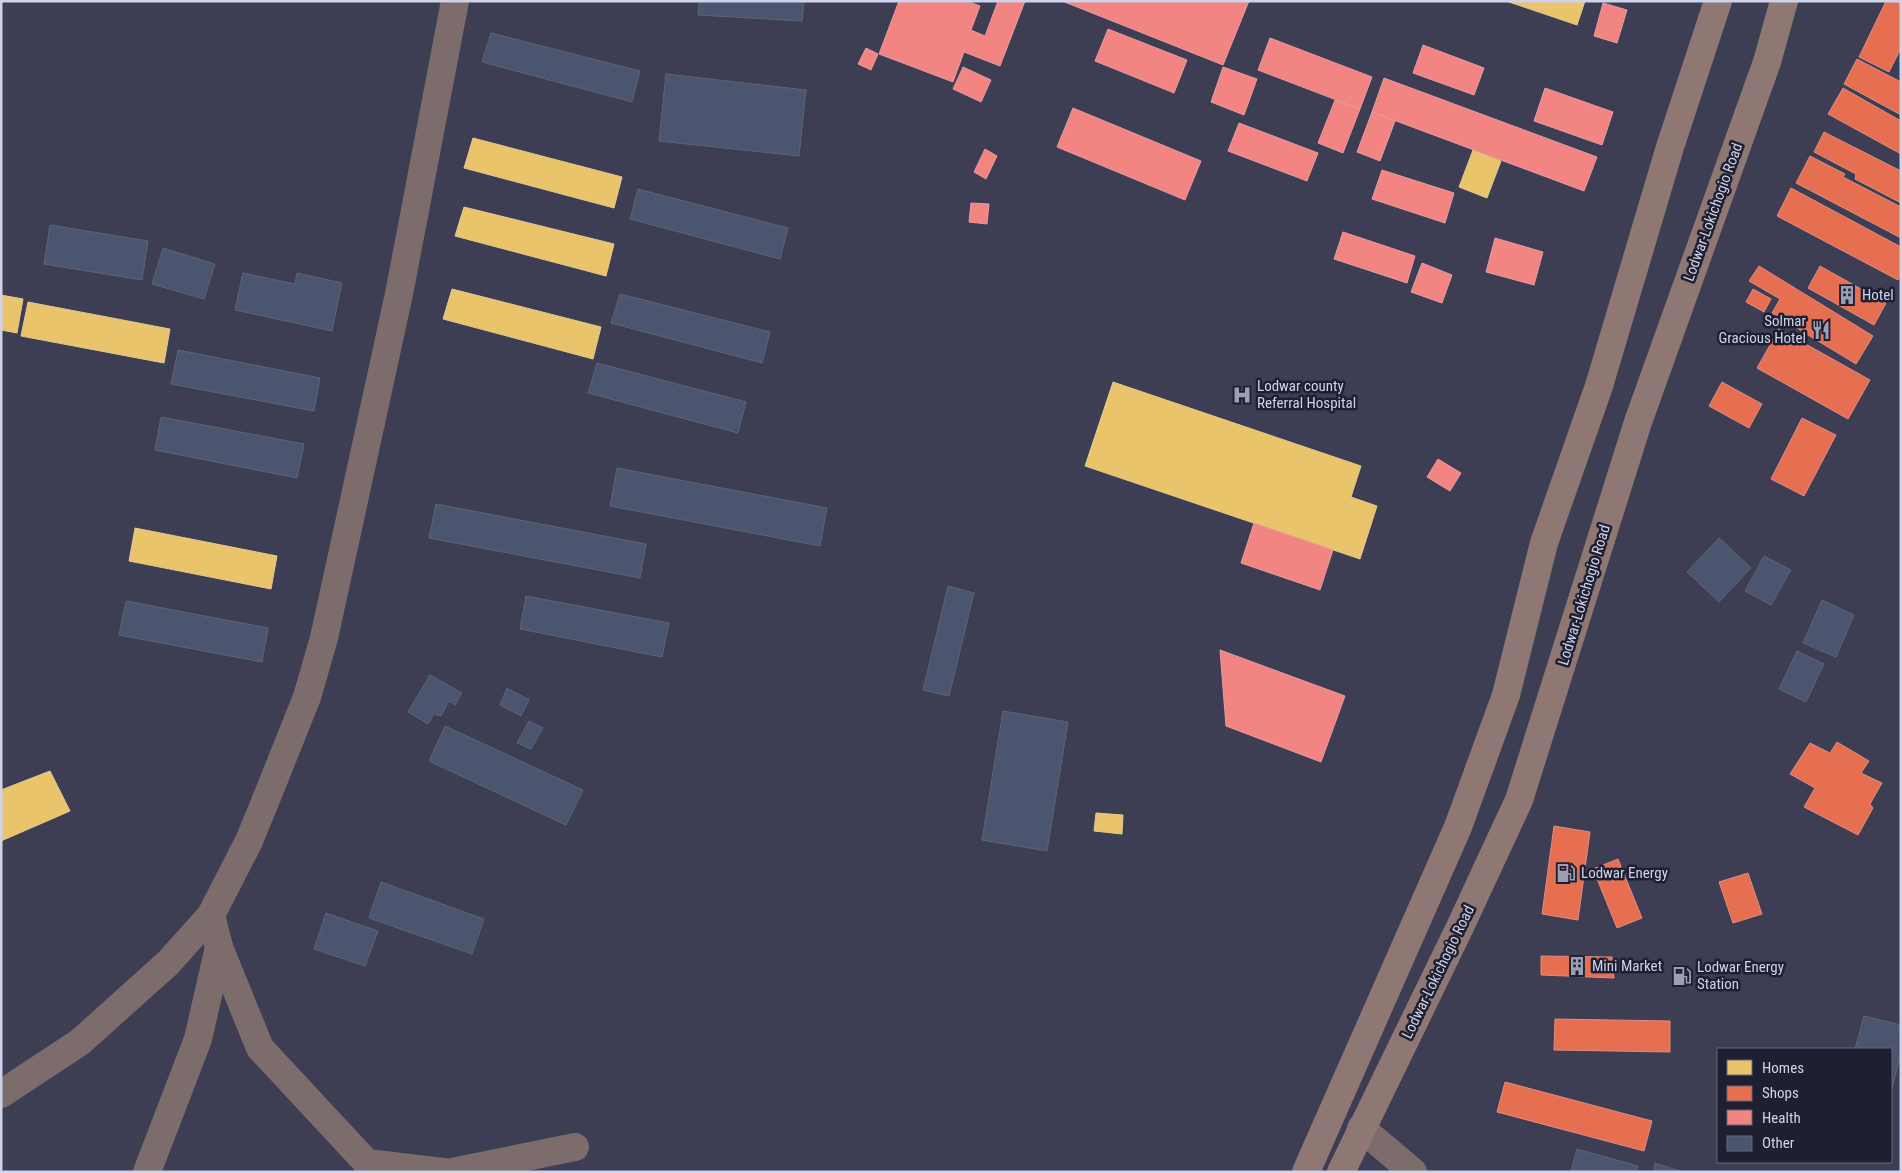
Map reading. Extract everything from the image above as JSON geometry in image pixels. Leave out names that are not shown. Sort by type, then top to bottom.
[{"type":"highway","points":[[1306,1172],[1458,827],[1506,695],[1544,543],[1599,386],[1670,147],[1718,1]]},
{"type":"highway","name":"Lodwar-Lokichogio Road","points":[[1341,1172],[1460,927],[1519,800],[1638,422],[1767,62],[1784,1]]},
{"type":"street","points":[[1,1094],[80,1042],[168,963],[211,915],[249,840],[267,797],[306,697],[324,638],[399,294],[455,1]]},
{"type":"street","points":[[211,915],[219,947],[260,1048],[367,1163],[443,1172]]},
{"type":"street","points":[[147,1172],[198,1039],[219,947]]},
{"type":"street","points":[[1361,1128],[1413,1172]]},
{"type":"street","points":[[452,1172],[575,1147]]},
{"type":"building: Homes","points":[[1506,1],[1585,1],[1577,25]]},
{"type":"building: Homes","points":[[473,138],[622,177],[614,208],[464,168]]},
{"type":"building: Homes","points":[[1473,150],[1501,161],[1487,198],[1459,187]]},
{"type":"building: Homes","points":[[464,207],[614,244],[606,276],[455,236]]},
{"type":"building: Homes","points":[[452,289],[601,327],[593,359],[443,319]]},
{"type":"building: Homes","points":[[1,295],[23,299],[17,333],[1,330]]},
{"type":"building: Homes","points":[[28,302],[170,329],[164,363],[21,336]]},
{"type":"building: Homes","points":[[1113,382],[1361,466],[1351,497],[1377,506],[1360,559],[1085,466]]},
{"type":"building: Homes","points":[[135,528],[277,556],[271,589],[129,561]]},
{"type":"building: Homes","points":[[50,771],[70,811],[1,841],[1,790]]},
{"type":"building: Homes","points":[[1096,813],[1123,815],[1122,834],[1094,831]]},
{"type":"building: Shops","points":[[1886,1],[1901,1],[1901,48],[1889,72],[1859,57]]},
{"type":"building: Shops","points":[[1857,59],[1901,82],[1901,115],[1844,84]]},
{"type":"building: Shops","points":[[1843,88],[1901,121],[1901,154],[1828,114]]},
{"type":"building: Shops","points":[[1824,132],[1901,171],[1901,203],[1855,179],[1856,174],[1814,152]]},
{"type":"building: Shops","points":[[1810,156],[1845,174],[1843,177],[1901,207],[1901,238],[1796,183]]},
{"type":"building: Shops","points":[[1791,188],[1901,247],[1901,275],[1898,280],[1777,216]]},
{"type":"building: Shops","points":[[1759,266],[1873,336],[1856,364],[1772,313],[1780,299],[1749,281]]},
{"type":"building: Shops","name":"Hotel","points":[[1820,266],[1886,303],[1874,325],[1808,288]]},
{"type":"building: Shops","points":[[1753,289],[1771,299],[1764,312],[1746,302]]},
{"type":"building: Shops","points":[[1779,329],[1870,380],[1848,419],[1757,368]]},
{"type":"building: Shops","points":[[1722,382],[1762,404],[1749,428],[1709,406]]},
{"type":"building: Shops","points":[[1802,418],[1836,435],[1804,496],[1771,479]]},
{"type":"building: Shops","points":[[1837,742],[1869,761],[1861,773],[1882,783],[1870,804],[1873,808],[1858,835],[1804,807],[1815,788],[1790,774],[1810,743],[1830,753]]},
{"type":"building: Shops","name":"Lodwar Energy","points":[[1554,826],[1590,832],[1578,920],[1542,914]]},
{"type":"building: Shops","name":"Lodwar Energy","points":[[1618,859],[1642,918],[1617,928],[1593,869]]},
{"type":"building: Shops","points":[[1748,873],[1762,914],[1733,923],[1719,882]]},
{"type":"building: Shops","name":"Mini Market","points":[[1541,956],[1612,957],[1614,978],[1541,975]]},
{"type":"building: Shops","points":[[1555,1019],[1670,1021],[1670,1052],[1554,1050]]},
{"type":"building: Shops","points":[[1505,1082],[1652,1121],[1644,1151],[1497,1112]]},
{"type":"building: Health","points":[[899,1],[967,1],[980,6],[971,30],[985,36],[998,1],[1025,1],[1000,66],[964,52],[953,82],[879,54]]},
{"type":"building: Health","points":[[1062,1],[1249,1],[1223,65]]},
{"type":"building: Health","points":[[1603,3],[1627,10],[1617,43],[1594,36]]},
{"type":"building: Health","points":[[1108,29],[1187,60],[1174,93],[1095,61]]},
{"type":"building: Health","points":[[1270,38],[1372,77],[1360,109],[1258,70]]},
{"type":"building: Health","points":[[1423,45],[1484,68],[1474,95],[1413,73]]},
{"type":"building: Health","points":[[866,48],[878,54],[871,70],[858,64]]},
{"type":"building: Health","points":[[963,67],[991,80],[981,102],[953,89]]},
{"type":"building: Health","points":[[1223,67],[1257,79],[1244,115],[1211,102]]},
{"type":"building: Health","points":[[1384,78],[1597,157],[1584,191],[1372,112]]},
{"type":"building: Health","points":[[1545,88],[1613,112],[1602,145],[1534,121]]},
{"type":"building: Health","points":[[1335,100],[1360,109],[1343,153],[1318,143]]},
{"type":"building: Health","points":[[1073,108],[1201,161],[1185,200],[1057,147]]},
{"type":"building: Health","points":[[1372,112],[1395,121],[1380,161],[1357,152]]},
{"type":"building: Health","points":[[1239,123],[1318,153],[1307,181],[1228,151]]},
{"type":"building: Health","points":[[985,149],[997,156],[986,179],[974,172]]},
{"type":"building: Health","points":[[1382,170],[1454,193],[1445,223],[1372,199]]},
{"type":"building: Health","points":[[971,203],[989,204],[987,224],[969,222]]},
{"type":"building: Health","points":[[1343,232],[1415,256],[1407,283],[1334,259]]},
{"type":"building: Health","points":[[1495,238],[1543,252],[1534,285],[1486,272]]},
{"type":"building: Health","points":[[1422,263],[1452,275],[1442,303],[1411,292]]},
{"type":"building: Health","points":[[1438,459],[1461,473],[1450,491],[1427,477]]},
{"type":"building: Health","points":[[1254,523],[1333,550],[1320,590],[1241,563]]},
{"type":"building: Health","points":[[1220,650],[1345,696],[1321,762],[1226,726]]},
{"type":"building: Other","points":[[699,1],[804,1],[802,21],[698,15]]},
{"type":"building: Other","points":[[491,33],[640,71],[632,102],[482,62]]},
{"type":"building: Other","points":[[666,74],[806,90],[799,156],[659,141]]},
{"type":"building: Other","points":[[638,189],[788,228],[780,259],[630,219]]},
{"type":"building: Other","points":[[50,225],[148,241],[142,280],[44,264]]},
{"type":"building: Other","points":[[163,248],[215,264],[204,299],[152,284]]},
{"type":"building: Other","points":[[243,273],[295,284],[297,273],[342,283],[332,331],[235,310]]},
{"type":"building: Other","points":[[620,294],[770,332],[762,363],[611,323]]},
{"type":"building: Other","points":[[178,350],[320,378],[314,411],[171,384]]},
{"type":"building: Other","points":[[597,363],[746,402],[738,433],[588,393]]},
{"type":"building: Other","points":[[161,417],[304,444],[297,478],[155,450]]},
{"type":"building: Other","points":[[617,468],[827,508],[820,546],[610,506]]},
{"type":"building: Other","points":[[436,504],[646,544],[640,578],[429,538]]},
{"type":"building: Other","points":[[1719,538],[1751,568],[1719,602],[1687,572]]},
{"type":"building: Other","points":[[1764,556],[1791,570],[1771,605],[1745,591]]},
{"type":"building: Other","points":[[948,586],[974,593],[949,696],[923,690]]},
{"type":"building: Other","points":[[526,596],[669,623],[662,657],[520,629]]},
{"type":"building: Other","points":[[1822,600],[1854,615],[1836,657],[1803,643]]},
{"type":"building: Other","points":[[126,601],[268,628],[262,662],[119,635]]},
{"type":"building: Other","points":[[1797,651],[1824,664],[1806,702],[1779,689]]},
{"type":"building: Other","points":[[430,675],[462,693],[455,705],[449,701],[441,716],[434,714],[428,724],[408,712]]},
{"type":"building: Other","points":[[507,688],[529,700],[521,716],[500,705]]},
{"type":"building: Other","points":[[1003,711],[1068,722],[1047,851],[982,840]]},
{"type":"building: Other","points":[[529,721],[543,728],[531,749],[517,743]]},
{"type":"building: Other","points":[[445,726],[583,790],[566,825],[429,761]]},
{"type":"building: Other","points":[[381,882],[484,919],[472,954],[369,918]]},
{"type":"building: Other","points":[[326,913],[378,931],[365,966],[314,949]]},
{"type":"building: Other","points":[[1864,1016],[1901,1025],[1901,1054],[1892,1088],[1892,1048],[1855,1048]]},
{"type":"building: Other","points":[[1577,1149],[1638,1166],[1636,1172],[1571,1172]]},
{"type":"building: Other","points":[[1655,1163],[1683,1172],[1653,1172]]},
{"type":"place","name":"Hotel","points":[[1847,295]]},
{"type":"place","name":"Solmar Gracious Hotel","points":[[1821,330]]},
{"type":"place","name":"Lodwar county Referral Hospital","points":[[1242,395]]},
{"type":"place","name":"Lodwar Energy","points":[[1566,873]]},
{"type":"place","name":"Mini Market","points":[[1577,966]]},
{"type":"place","name":"Lodwar Energy Station","points":[[1682,976]]}]
